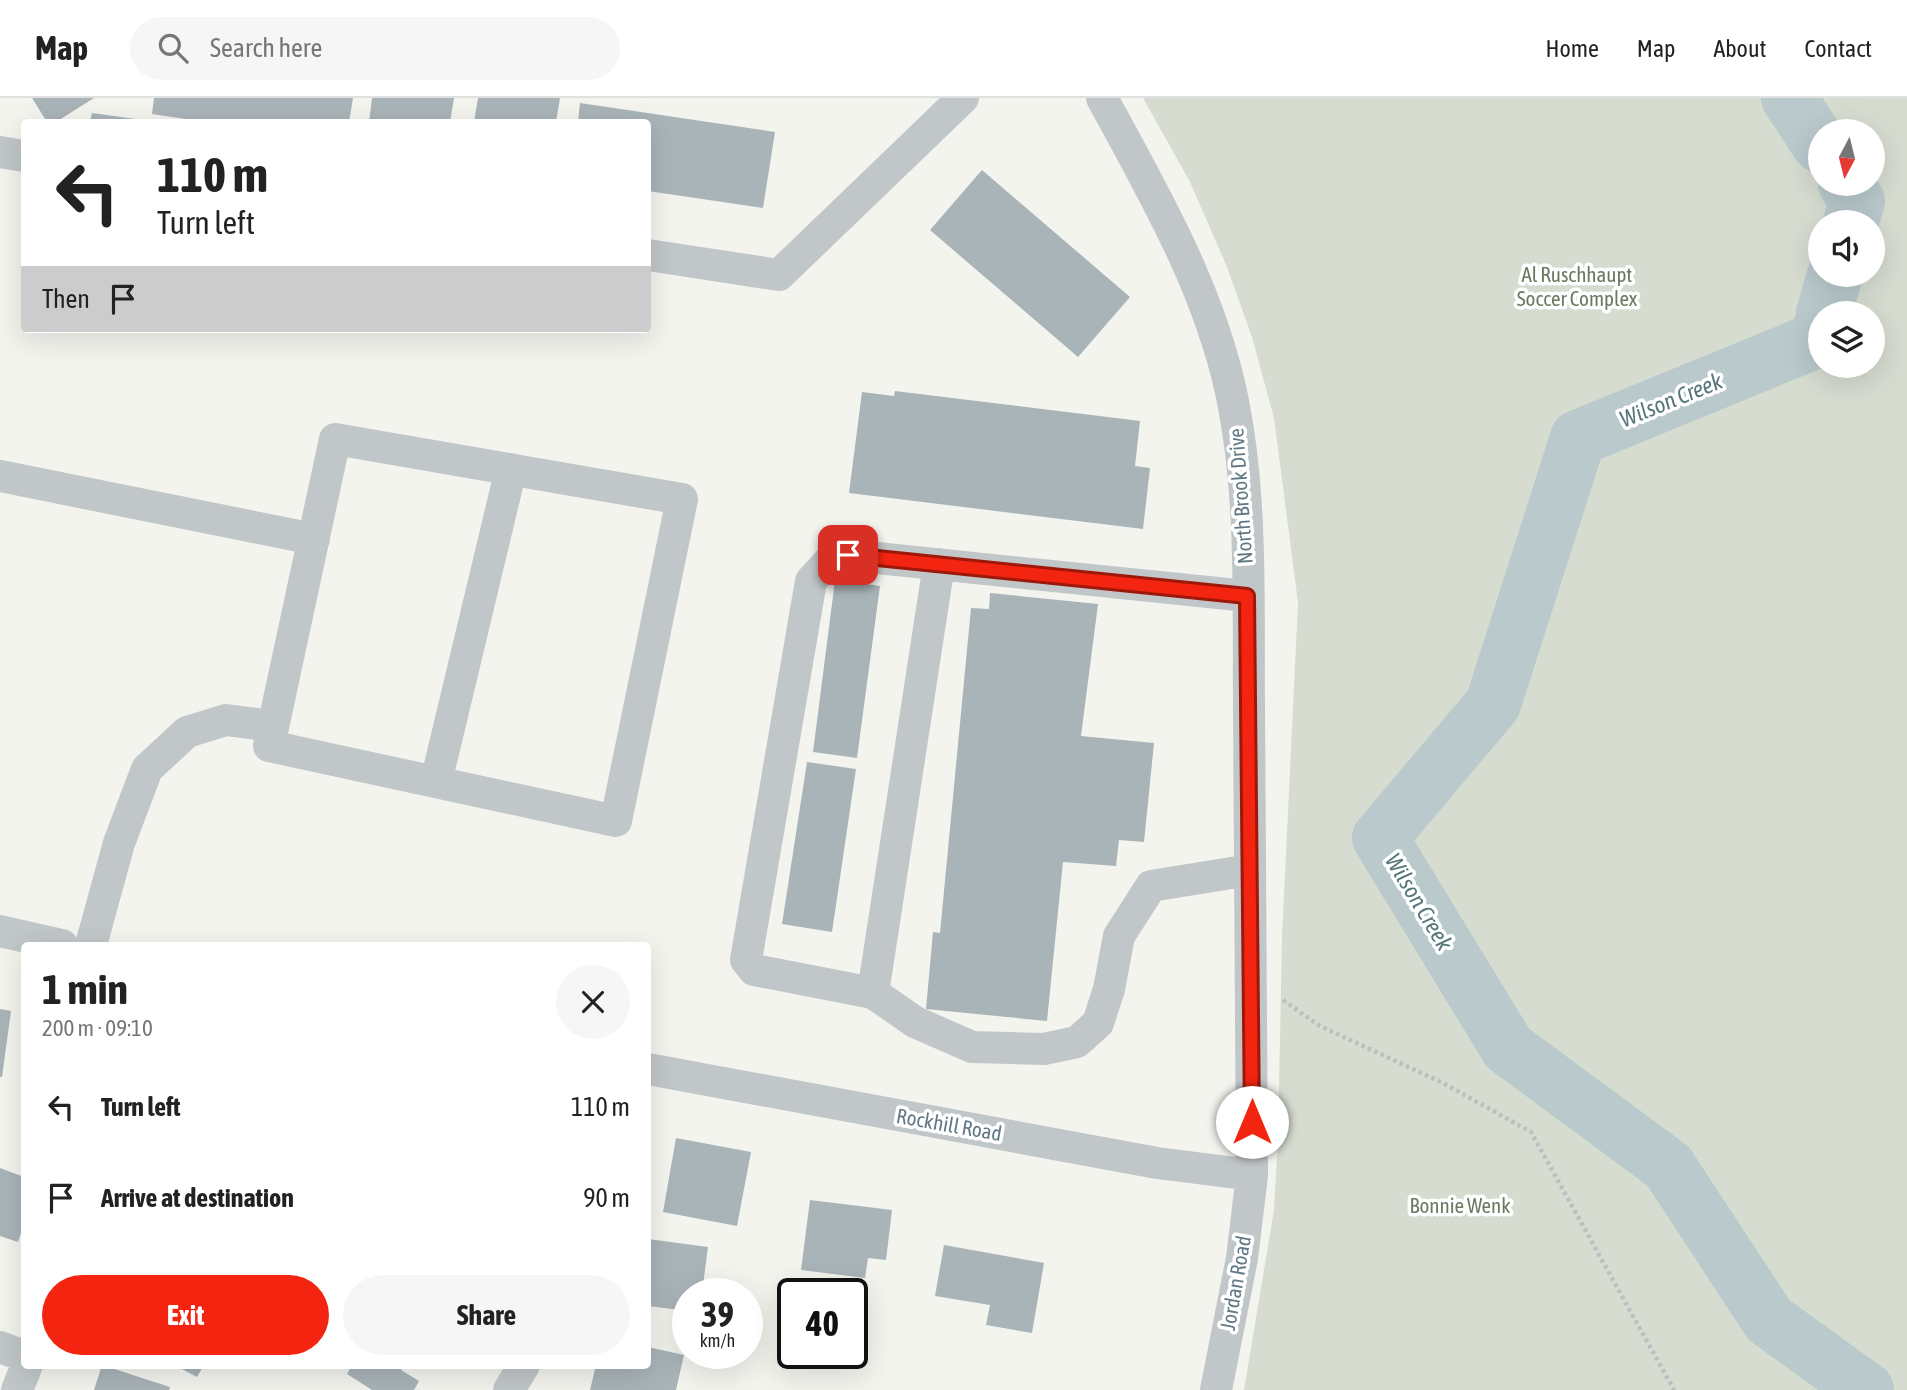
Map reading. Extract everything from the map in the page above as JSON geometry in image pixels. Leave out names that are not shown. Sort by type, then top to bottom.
[{"type":"street","points":[[651,255],[779,275],[963,98]]},
{"type":"street","name":"North Brook Drive","points":[[1102,98],[1167,218],[1197,286],[1231,392],[1244,478],[1252,1175]]},
{"type":"street","points":[[0,152],[21,156]]},
{"type":"street","points":[[335,439],[511,469],[682,499],[616,821],[269,746],[335,439]]},
{"type":"street","points":[[436,782],[511,469]]},
{"type":"street","points":[[0,476],[314,539]]},
{"type":"street","points":[[1247,596],[848,555],[832,558],[811,581],[746,960],[754,970],[873,993],[915,1022],[972,1047],[1044,1049],[1077,1042],[1098,1023],[1109,989],[1119,936],[1151,886],[1250,870]]},
{"type":"street","points":[[873,993],[939,564]]},
{"type":"street","points":[[92,942],[119,843],[147,769],[187,732],[226,720],[273,726]]},
{"type":"street","points":[[0,931],[49,942]]},
{"type":"street","name":"Rockhill Road","points":[[651,1070],[1157,1163],[1252,1175]]},
{"type":"street","name":"Jordan Road","points":[[1216,1390],[1242,1258],[1252,1175]]},
{"type":"street","points":[[0,1347],[21,1355]]},
{"type":"street","points":[[17,1390],[25,1369]]},
{"type":"street","points":[[509,1390],[522,1369]]},
{"type":"path","points":[[1281,989],[1283,1000],[1320,1026],[1443,1083],[1531,1132],[1674,1390]]},
{"type":"green space","points":[[1143,98],[1907,98],[1907,1390],[1244,1390],[1274,1210],[1282,936],[1298,603],[1274,418],[1252,337],[1227,267],[1190,182]]},
{"type":"building","points":[[32,98],[94,98],[61,119],[45,119]]},
{"type":"building","points":[[154,98],[353,98],[350,119],[186,119],[152,114]]},
{"type":"building","points":[[372,98],[454,98],[450,119],[369,119]]},
{"type":"building","points":[[478,98],[560,98],[556,119],[474,119]]},
{"type":"building","points":[[580,103],[775,132],[763,208],[651,191],[651,119],[578,119]]},
{"type":"building","points":[[92,113],[136,119],[91,119]]},
{"type":"building","points":[[982,170],[1130,297],[1078,357],[930,230]]},
{"type":"building","points":[[895,391],[1140,421],[1135,466],[1150,468],[1143,529],[849,493],[862,392],[894,396]]},
{"type":"building","points":[[835,580],[880,586],[857,758],[813,752]]},
{"type":"building","points":[[990,593],[1098,604],[1081,736],[1154,743],[1144,842],[1119,840],[1116,866],[1063,862],[1047,1021],[926,1009],[933,932],[940,933],[971,608],[989,609]]},
{"type":"building","points":[[807,762],[856,769],[832,932],[782,924]]},
{"type":"building","points":[[0,1009],[11,1011],[2,1077],[0,1077]]},
{"type":"building","points":[[676,1138],[751,1152],[737,1226],[663,1212]]},
{"type":"building","points":[[0,1168],[21,1176],[21,1233],[18,1242],[0,1236]]},
{"type":"building","points":[[810,1200],[892,1210],[886,1260],[868,1258],[865,1278],[801,1270]]},
{"type":"building","points":[[651,1239],[708,1247],[704,1278],[672,1278],[672,1309],[651,1306]]},
{"type":"building","points":[[944,1245],[1044,1263],[1032,1333],[986,1325],[990,1305],[935,1296]]},
{"type":"building","points":[[651,1348],[672,1352],[672,1369],[681,1369],[676,1390],[590,1390],[595,1369],[651,1369]]},
{"type":"building","points":[[101,1369],[114,1369],[170,1387],[169,1390],[94,1390]]},
{"type":"building","points":[[182,1369],[202,1369],[197,1377]]},
{"type":"building","points":[[350,1369],[402,1369],[419,1381],[414,1390],[372,1390],[347,1374]]},
{"type":"waterway","name":"Wilson Creek","points":[[1789,98],[1808,127]]},
{"type":"waterway","name":"Wilson Creek","points":[[1854,196],[1857,201],[1854,210]]},
{"type":"waterway","name":"Wilson Creek","points":[[1827,301],[1832,287]]},
{"type":"waterway","name":"Wilson Creek","points":[[1808,344],[1578,438],[1493,704],[1380,838],[1508,1048],[1668,1166],[1769,1320],[1866,1390]]},
{"type":"route","points":[[848,555],[1247,596],[1252,1122]]},
{"type":"park label","name":"Al Ruschhaupt Soccer Complex","points":[[1577,287]]},
{"type":"park label","name":"Bonnie Wenk","points":[[1460,1206]]}]
